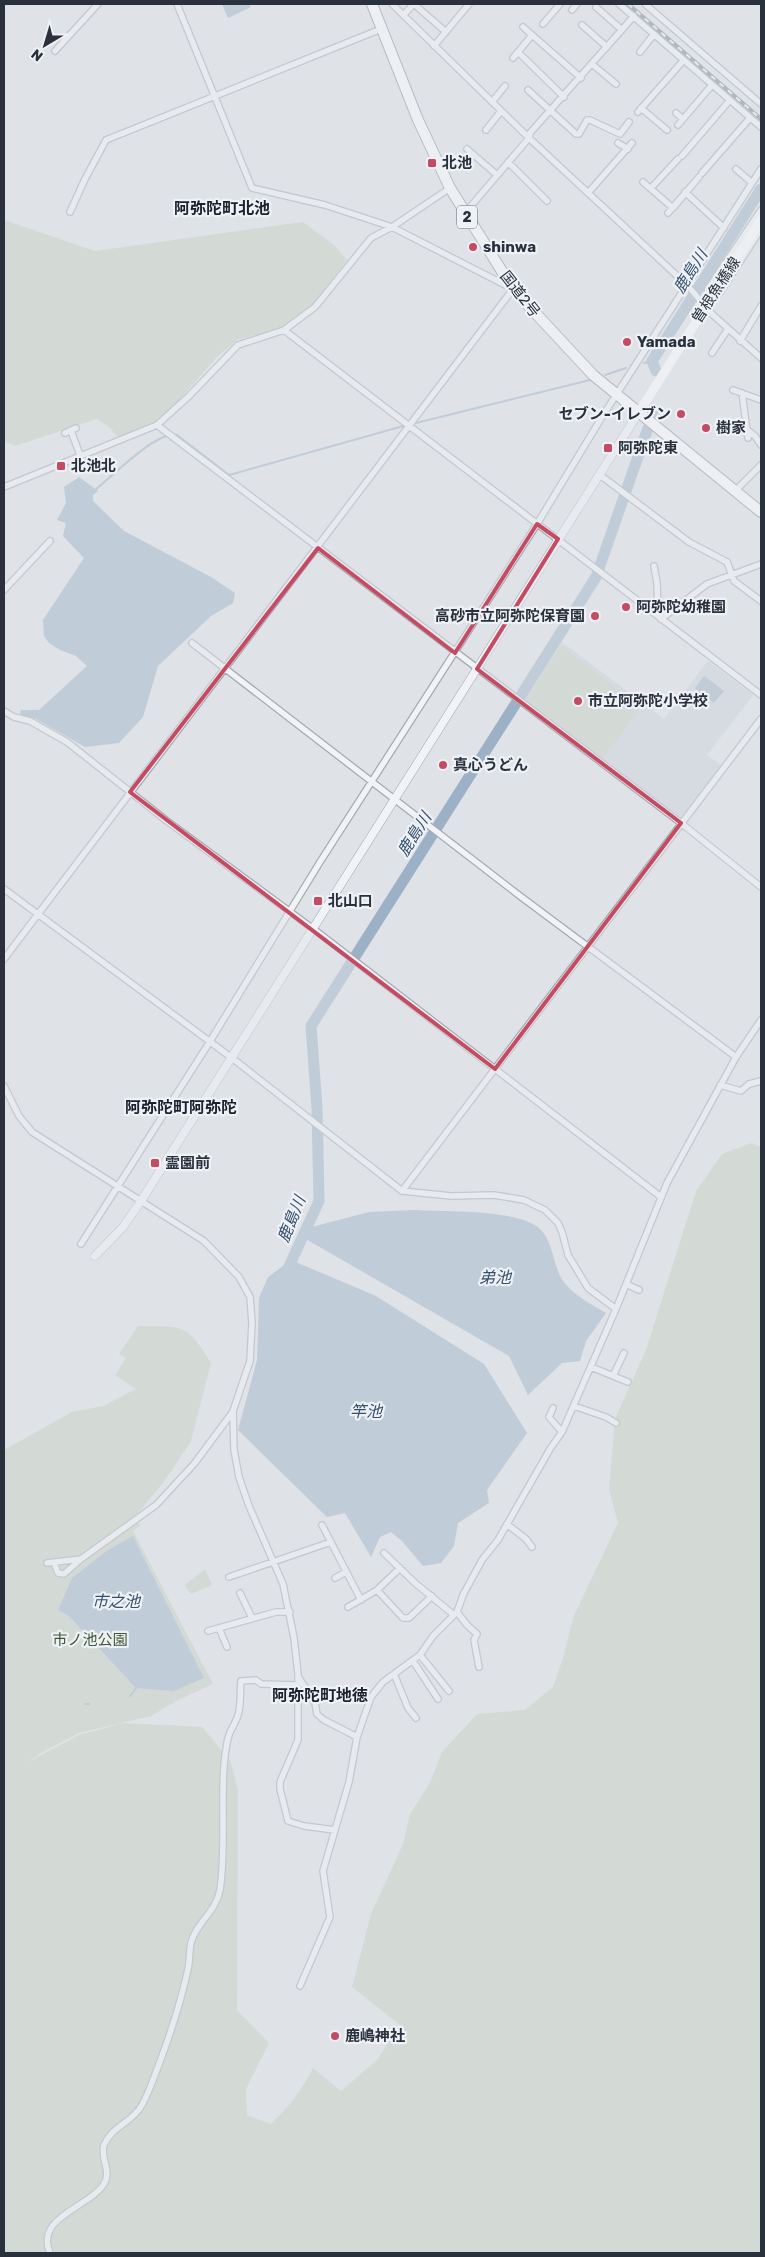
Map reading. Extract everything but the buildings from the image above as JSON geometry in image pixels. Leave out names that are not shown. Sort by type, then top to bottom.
[{"type":"highway","name":"国道2号","points":[[372,4],[418,120],[450,188],[513,289],[578,361],[761,512]]},
{"type":"main road","name":"曽根魚橋線","points":[[639,412],[663,377],[702,302],[735,260],[761,220]]},
{"type":"street","points":[[55,51],[98,4]]},
{"type":"street","points":[[4,959],[513,289],[392,227],[325,205],[252,188],[177,4]]},
{"type":"street","points":[[392,4],[529,138],[687,285],[740,341],[761,358]]},
{"type":"street","points":[[403,15],[414,4],[446,32]]},
{"type":"street","points":[[434,46],[469,4]]},
{"type":"street","points":[[572,10],[577,4]]},
{"type":"street","points":[[619,4],[761,127]]},
{"type":"street","points":[[645,4],[761,104]]},
{"type":"street","points":[[596,7],[622,30]]},
{"type":"street","points":[[542,24],[559,8]]},
{"type":"street","points":[[465,213],[529,138],[530,133],[593,65],[634,16]]},
{"type":"street","points":[[582,25],[607,47]]},
{"type":"street","points":[[525,26],[583,76],[532,35],[525,26]]},
{"type":"street","points":[[70,212],[106,140],[381,29]]},
{"type":"street","points":[[640,52],[654,34]]},
{"type":"street","points":[[513,58],[532,35]]},
{"type":"street","points":[[518,52],[564,97]]},
{"type":"street","points":[[667,130],[640,110],[683,61]]},
{"type":"street","points":[[593,65],[616,84]]},
{"type":"street","points":[[678,125],[712,85]]},
{"type":"street","points":[[492,102],[505,86]]},
{"type":"street","points":[[528,90],[576,134],[579,134],[587,120],[620,134],[629,122]]},
{"type":"street","points":[[650,188],[680,158],[730,100]]},
{"type":"street","points":[[486,130],[501,111]]},
{"type":"street","points":[[676,113],[683,119]]},
{"type":"street","points":[[702,173],[750,118]]},
{"type":"street","points":[[618,143],[628,149]]},
{"type":"street","points":[[588,193],[632,143]]},
{"type":"street","points":[[467,149],[476,160],[497,175]]},
{"type":"street","points":[[508,162],[547,201]]},
{"type":"street","points":[[736,169],[752,183]]},
{"type":"street","points":[[81,1244],[209,1043],[320,862],[455,653],[761,169]]},
{"type":"street","points":[[668,213],[672,208],[685,192],[698,177],[683,195],[672,208]]},
{"type":"street","points":[[643,182],[672,208]]},
{"type":"street","points":[[4,487],[157,425],[188,397],[238,345],[284,330],[315,307],[371,238],[392,227],[450,188]]},
{"type":"street","points":[[685,192],[724,228]]},
{"type":"street","points":[[702,302],[708,289],[761,210]]},
{"type":"street","points":[[702,302],[719,294],[761,229]]},
{"type":"street","points":[[740,341],[761,306]]},
{"type":"street","points":[[712,353],[728,329]]},
{"type":"street","points":[[284,330],[761,695]]},
{"type":"street","points":[[733,390],[761,400]]},
{"type":"street","points":[[742,393],[748,438]]},
{"type":"street","points":[[96,1256],[123,1226],[141,1201],[639,412]]},
{"type":"street","points":[[157,425],[681,823],[761,887]]},
{"type":"street","points":[[746,429],[756,436],[761,445]]},
{"type":"street","points":[[71,431],[80,456]]},
{"type":"street","points":[[735,491],[761,465]]},
{"type":"street","points":[[600,475],[689,542],[727,562],[734,581],[761,601]]},
{"type":"street","points":[[4,590],[50,542]]},
{"type":"street","points":[[659,617],[707,584],[761,564]]},
{"type":"street","points":[[654,566],[659,617]]},
{"type":"street","points":[[192,642],[520,896],[736,1057]]},
{"type":"street","points":[[4,711],[14,717],[30,721],[67,742],[661,1198]]},
{"type":"street","points":[[402,1192],[761,719]]},
{"type":"street","points":[[4,888],[37,915],[209,1043],[232,1058],[402,1192],[451,1196],[494,1196],[524,1200],[538,1205],[558,1222],[568,1255],[588,1288],[616,1308]]},
{"type":"street","points":[[300,1986],[330,1917],[323,1871],[349,1782],[357,1737],[371,1697],[377,1688],[420,1655],[433,1636],[456,1614],[463,1595],[482,1560],[508,1525],[550,1449],[562,1432],[676,1164],[720,1084],[761,1020]]},
{"type":"street","points":[[720,1084],[741,1091],[749,1084],[761,1081]]},
{"type":"street","points":[[4,1086],[19,1116],[32,1132],[204,1241],[239,1277],[250,1297],[252,1323],[250,1361],[234,1411],[234,1450],[239,1477],[282,1584],[290,1612],[298,1674],[298,1740],[280,1782],[285,1817],[288,1821],[304,1826],[335,1830]]},
{"type":"street","points":[[626,1284],[640,1290]]},
{"type":"street","points":[[613,1376],[624,1353]]},
{"type":"street","points":[[591,1367],[628,1382]]},
{"type":"street","points":[[574,1406],[606,1417],[616,1423]]},
{"type":"street","points":[[553,1408],[549,1417],[562,1432]]},
{"type":"street","points":[[81,1559],[50,1563],[58,1573],[64,1574],[81,1559],[156,1505],[194,1464],[234,1411]]},
{"type":"street","points":[[322,1525],[361,1600]]},
{"type":"street","points":[[508,1525],[526,1539],[532,1547]]},
{"type":"street","points":[[229,1577],[331,1542]]},
{"type":"street","points":[[384,1553],[432,1596],[456,1614],[476,1634],[474,1640],[479,1667]]},
{"type":"street","points":[[348,1607],[377,1590],[400,1568]]},
{"type":"street","points":[[334,1578],[346,1572]]},
{"type":"street","points":[[377,1590],[403,1618],[409,1618],[432,1596]]},
{"type":"street","points":[[240,1593],[252,1618]]},
{"type":"street","points":[[208,1632],[276,1612],[290,1612]]},
{"type":"street","points":[[219,1628],[227,1647]]},
{"type":"street","points":[[420,1655],[449,1691]]},
{"type":"street","points":[[413,1661],[438,1699]]},
{"type":"street","points":[[298,1674],[306,1691],[315,1703],[317,1714],[324,1720],[357,1737]]},
{"type":"street","points":[[394,1674],[408,1708],[416,1718]]},
{"type":"street","points":[[50,2253],[47,2246],[47,2236],[53,2226],[72,2208],[96,2194],[105,2182],[108,2174],[103,2148],[109,2135],[118,2126],[133,2118],[142,2106],[169,2037],[188,1968],[191,1942],[216,1904],[220,1891],[224,1764],[228,1737],[239,1712],[241,1681],[256,1680],[261,1684],[298,1685]]},
{"type":"highlighted area","points":[[537,524],[558,539],[477,669],[681,823],[495,1069],[130,792],[318,548],[455,653]]},
{"type":"shaded area","name":"市立阿弥陀小学校","points":[[562,642],[664,719],[708,661],[753,695],[707,755],[722,766],[684,816],[676,817],[524,699]]},
{"type":"green space","points":[[4,220],[95,251],[303,222],[334,245],[347,260],[314,303],[283,327],[237,340],[217,357],[173,407],[153,424],[118,437],[109,427],[97,419],[15,446],[4,441]]},
{"type":"green space","name":"市立阿弥陀小学校","points":[[561,645],[630,699],[627,703],[638,712],[603,758],[526,699]]},
{"type":"green space","name":"市ノ池公園","points":[[752,1143],[761,1147],[761,2253],[4,2253],[4,1450],[72,1412],[103,1406],[136,1389],[115,1375],[126,1358],[119,1354],[138,1326],[165,1326],[182,1330],[196,1340],[211,1363],[191,1441],[166,1479],[133,1519],[141,1525],[133,1531],[213,1684],[178,1700],[151,1716],[79,1733],[28,1762],[79,1735],[123,1723],[202,1727],[231,1762],[238,1790],[237,2010],[269,2043],[246,2089],[247,2115],[271,2124],[295,2098],[313,2068],[341,2091],[377,2060],[400,2025],[352,1987],[371,1914],[403,1844],[410,1814],[430,1783],[442,1752],[477,1714],[525,1710],[553,1687],[563,1658],[573,1618],[618,1523],[609,1490],[615,1419],[646,1350],[696,1191],[722,1154]]},
{"type":"green space","points":[[205,1569],[212,1585],[191,1594],[185,1585]]},
{"type":"water","points":[[222,4],[249,4],[251,7],[228,18]]},
{"type":"water","points":[[79,477],[98,491],[93,495],[93,501],[124,531],[211,577],[235,593],[233,603],[211,616],[158,666],[143,717],[119,743],[85,747],[36,719],[20,714],[21,710],[39,710],[87,666],[76,656],[60,650],[49,643],[44,636],[43,620],[84,558],[63,536],[66,523],[57,520],[66,503],[64,487]]},
{"type":"water","points":[[704,676],[724,691],[714,703],[695,688]]},
{"type":"water","name":"弟池","points":[[416,1210],[499,1215],[516,1218],[540,1229],[548,1240],[563,1281],[577,1295],[606,1313],[586,1341],[580,1361],[562,1363],[528,1395],[509,1356],[304,1238],[308,1228],[369,1212]]},
{"type":"water","name":"竿池","points":[[291,1260],[376,1296],[484,1364],[527,1433],[487,1490],[489,1503],[458,1523],[454,1546],[441,1563],[423,1566],[402,1541],[391,1532],[380,1537],[371,1557],[345,1513],[327,1517],[238,1430],[257,1360],[259,1298],[268,1277]]},
{"type":"water","name":"市之池","points":[[133,1536],[204,1678],[174,1691],[136,1688],[69,1616],[58,1610],[72,1578],[108,1550]]},
{"type":"waterway","name":"鹿島川","points":[[656,371],[652,361],[761,189]]},
{"type":"waterway","points":[[644,363],[652,361]]},
{"type":"waterway","points":[[605,375],[626,368]]},
{"type":"waterway","points":[[412,424],[590,380]]},
{"type":"waterway","name":"鹿島川","points":[[652,414],[653,409]]},
{"type":"waterway","points":[[172,435],[177,435],[229,475],[407,425]]},
{"type":"waterway","name":"鹿島川","points":[[286,1273],[319,1201],[317,1108],[311,1026],[596,577],[648,428]]},
{"type":"waterway","points":[[94,491],[140,451],[168,436]]},
{"type":"waterway","points":[[130,1696],[137,1687]]},
{"type":"railway","points":[[628,4],[761,119]]},
{"type":"place","name":"北池","points":[[432,163]]},
{"type":"place","name":"shinwa","points":[[473,247]]},
{"type":"place","name":"Yamada","points":[[627,342]]},
{"type":"place","name":"セブン-イレブン","points":[[681,414]]},
{"type":"place","name":"樹家","points":[[706,428]]},
{"type":"place","name":"阿弥陀東","points":[[608,448]]},
{"type":"place","name":"北池北","points":[[61,466]]},
{"type":"place","name":"阿弥陀幼稚園","points":[[626,607]]},
{"type":"place","name":"高砂市立阿弥陀保育園","points":[[595,616]]},
{"type":"place","name":"市立阿弥陀小学校","points":[[578,701]]},
{"type":"place","name":"真心うどん","points":[[443,765]]},
{"type":"place","name":"北山口","points":[[318,901]]},
{"type":"place","name":"霊園前","points":[[155,1163]]},
{"type":"place","name":"鹿嶋神社","points":[[335,2036]]},
{"type":"district","name":"阿弥陀町北池","points":[[222,208]]},
{"type":"district","name":"阿弥陀町阿弥陀","points":[[181,1107]]},
{"type":"district","name":"阿弥陀町地徳","points":[[320,1695]]}]
